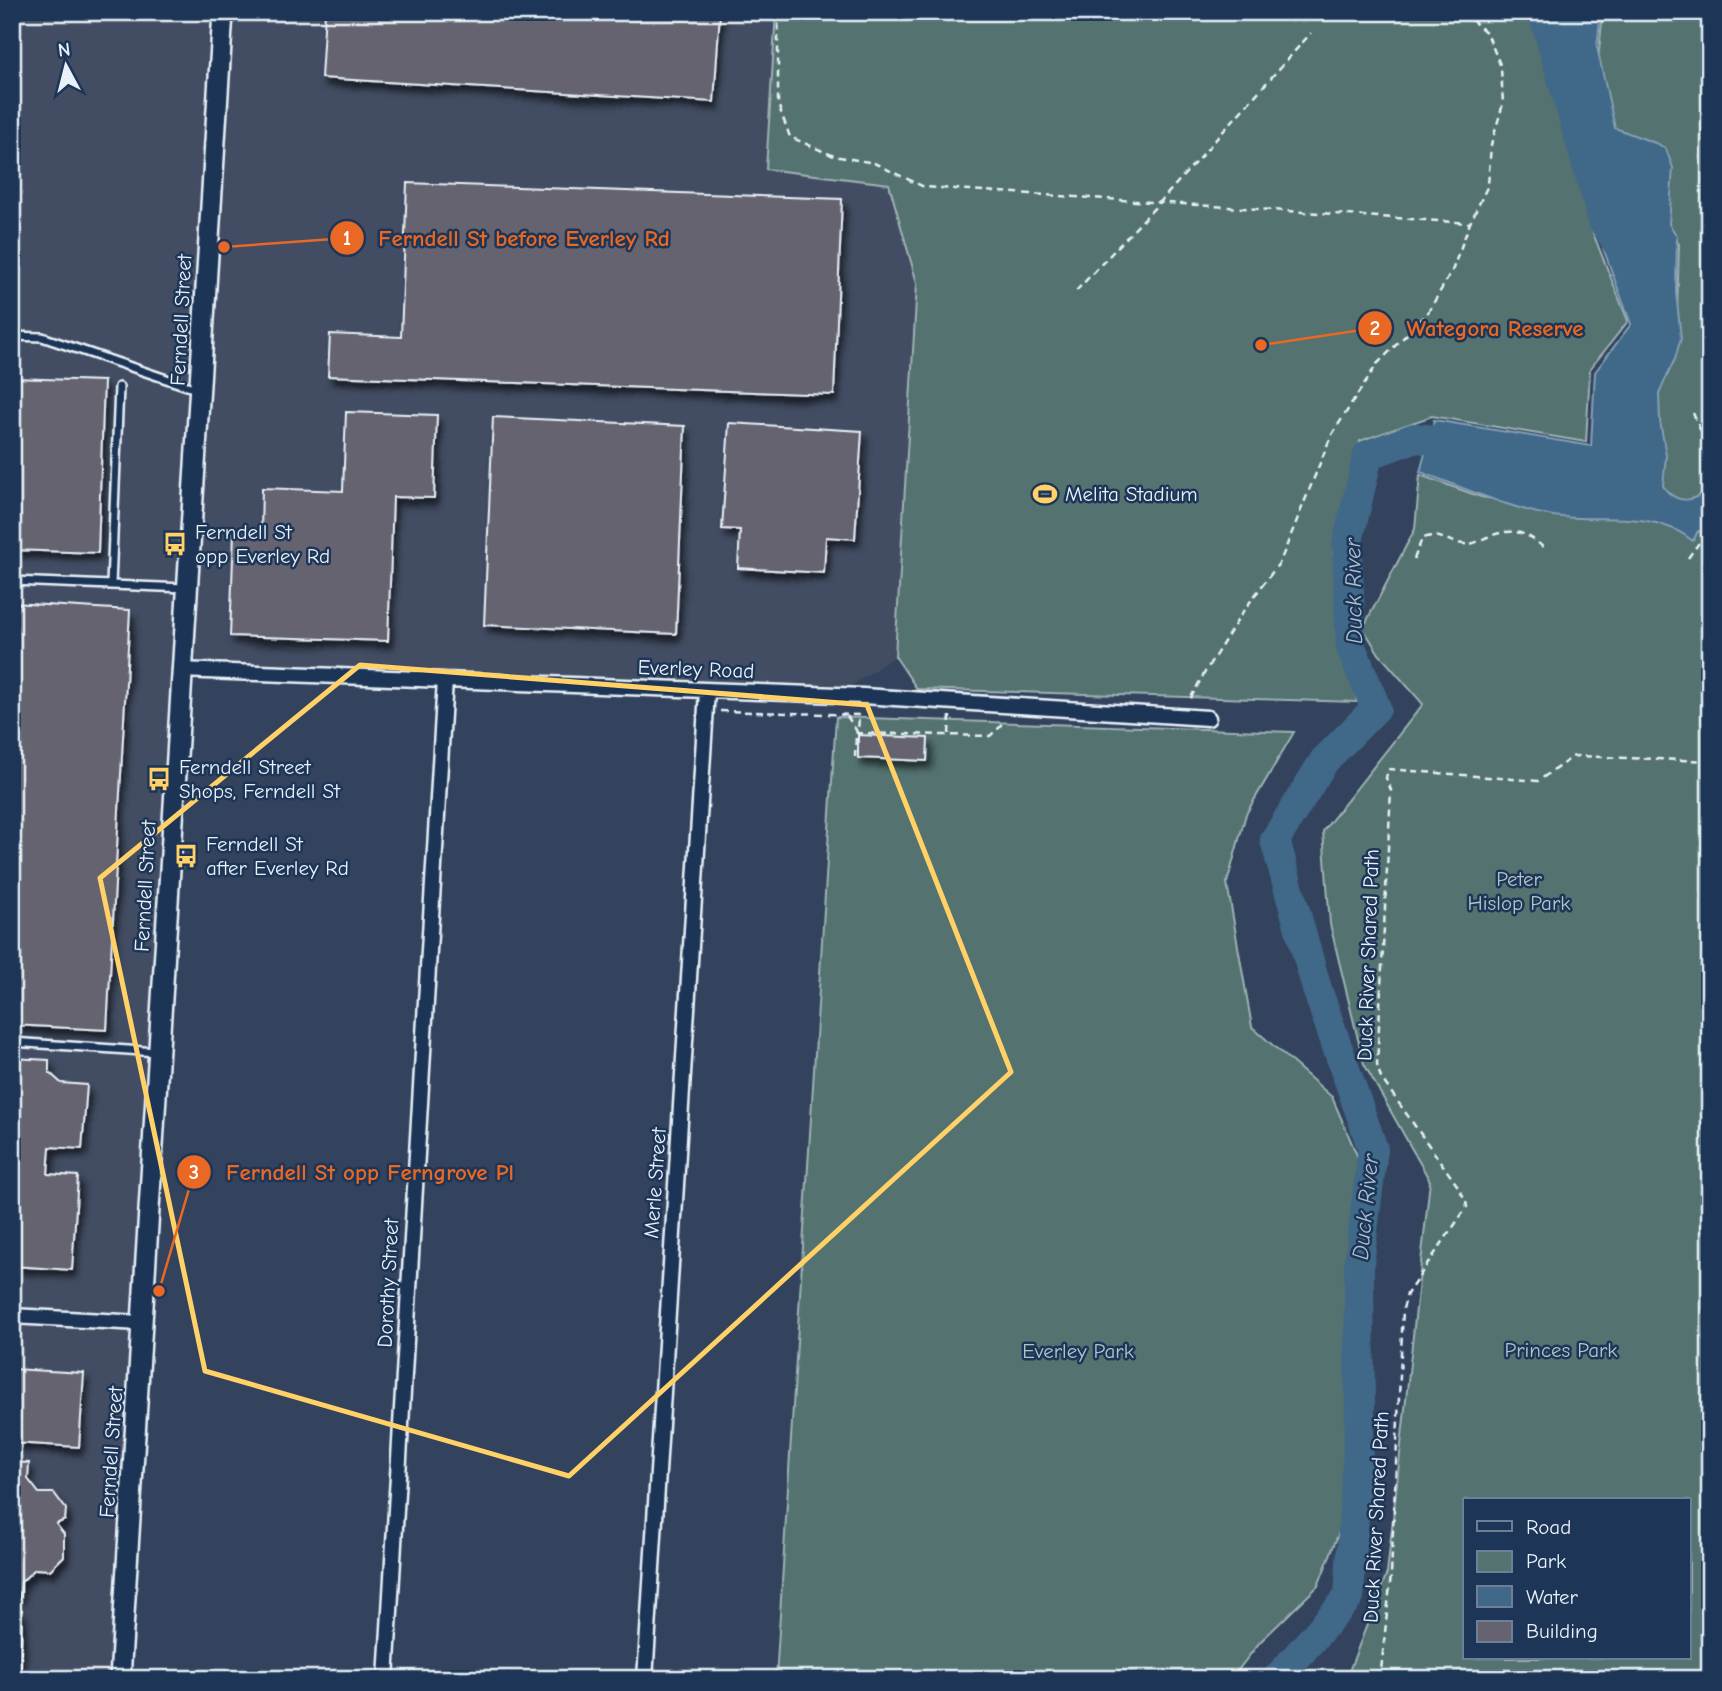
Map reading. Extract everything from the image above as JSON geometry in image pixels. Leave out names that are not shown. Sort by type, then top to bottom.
[{"type":"main road","name":"Ferndell Street","points":[[120,1679],[222,12]]},
{"type":"street","name":"Everley Road","points":[[180,670],[950,702],[1209,718]]},
{"type":"street","name":"Dorothy Street","points":[[386,1679],[445,680]]},
{"type":"street","name":"Merle Street","points":[[645,1679],[707,691]]},
{"type":"street","points":[[12,1316],[141,1323]]},
{"type":"lane","points":[[12,336],[42,337],[200,390]]},
{"type":"lane","points":[[111,585],[119,387]]},
{"type":"lane","points":[[12,580],[186,588]]},
{"type":"lane","points":[[12,1042],[158,1052]]},
{"type":"path","points":[[782,12],[778,25],[778,104],[790,136],[834,156],[874,163],[924,187],[1470,222]]},
{"type":"path","points":[[1181,716],[1244,611],[1280,562],[1331,436],[1377,364],[1427,314],[1452,271],[1470,222],[1488,184],[1491,145],[1503,104],[1501,67],[1487,33],[1462,12]]},
{"type":"path","points":[[1076,291],[1160,202],[1311,33]]},
{"type":"path","points":[[1693,413],[1705,441],[1710,467]]},
{"type":"path","points":[[1414,559],[1422,539],[1433,535],[1468,544],[1498,533],[1522,532],[1531,536],[1545,549]]},
{"type":"path","points":[[1688,558],[1699,543]]},
{"type":"path","points":[[949,735],[950,702]]},
{"type":"path","points":[[858,733],[990,736],[1000,727],[1005,705]]},
{"type":"path","points":[[717,711],[859,715],[855,757]]},
{"type":"path","points":[[846,715],[858,733]]},
{"type":"path","name":"Duck River Shared Path","points":[[1377,1679],[1381,1671],[1390,1586],[1404,1309],[1407,1294],[1467,1207],[1457,1185],[1381,1077],[1377,1065],[1391,790],[1386,778],[1388,769],[1538,781],[1574,756],[1710,761]]},
{"type":"highlighted area","points":[[360,665],[867,705],[1011,1072],[569,1476],[205,1371],[100,878]]},
{"type":"shaded area","points":[[12,12],[776,12],[766,169],[889,183],[917,283],[895,656],[836,696],[180,671],[120,1679],[12,1679]]},
{"type":"green space","points":[[776,12],[1585,12],[1598,61],[1603,12],[1710,12],[1710,1679],[1346,1679],[1387,1573],[1430,1181],[1364,1064],[1330,924],[1323,831],[1423,704],[1379,654],[1363,628],[1415,529],[1420,475],[1481,497],[1581,512],[1641,394],[1676,349],[1679,244],[1654,211],[1593,233],[1628,321],[1590,369],[1586,442],[1432,416],[1360,441],[1333,551],[1357,702],[917,689],[895,656],[917,283],[889,184],[766,169]]},
{"type":"green space","name":"Everley Park","points":[[836,717],[1294,732],[1246,814],[1227,883],[1252,1027],[1332,1097],[1378,1204],[1353,1294],[1365,1396],[1354,1400],[1364,1468],[1318,1586],[1260,1642],[1231,1679],[776,1679]]},
{"type":"water","points":[[1549,12],[1601,12],[1597,47],[1615,128],[1666,149],[1673,168],[1669,224],[1677,236],[1676,292],[1681,338],[1675,359],[1659,393],[1660,421],[1666,455],[1663,486],[1674,496],[1686,500],[1698,496],[1709,487],[1710,514],[1707,521],[1710,523],[1710,536],[1698,531],[1693,541],[1661,524],[1644,520],[1571,518],[1537,513],[1420,472],[1434,420],[1591,446],[1595,372],[1631,324],[1603,248],[1617,229]]},
{"type":"building","points":[[325,12],[720,12],[714,102],[321,78]]},
{"type":"building","points":[[407,183],[842,199],[834,395],[328,376],[330,334],[401,337]]},
{"type":"building","points":[[12,378],[104,381],[98,553],[12,550]]},
{"type":"building","points":[[346,412],[437,415],[434,498],[393,497],[388,641],[230,636],[234,533],[261,533],[262,488],[343,491]]},
{"type":"building","points":[[493,417],[685,426],[676,634],[484,625]]},
{"type":"building","points":[[729,423],[862,431],[855,539],[826,537],[824,573],[738,568],[740,530],[722,529]]},
{"type":"building","points":[[12,603],[130,610],[107,1030],[12,1025]]},
{"type":"building","points":[[858,735],[928,738],[927,761],[858,758]]},
{"type":"building","points":[[12,1058],[49,1060],[49,1072],[61,1083],[87,1085],[82,1149],[50,1147],[48,1174],[78,1176],[72,1270],[12,1266]]},
{"type":"building","points":[[12,1369],[84,1373],[79,1447],[12,1443]]},
{"type":"building","points":[[12,1462],[29,1463],[28,1479],[39,1493],[54,1493],[66,1509],[65,1520],[56,1524],[64,1534],[64,1556],[50,1570],[35,1569],[21,1582],[20,1598],[12,1598]]},
{"type":"building","points":[[12,1610],[22,1610],[20,1679],[12,1679]]},
{"type":"waterway","name":"Duck River","points":[[1543,12],[1604,223],[1635,270]]},
{"type":"waterway","name":"Duck River","points":[[1277,1679],[1349,1597],[1360,1416],[1359,1264],[1373,1149],[1317,989],[1275,840],[1324,761],[1376,708],[1351,647],[1347,545],[1368,455],[1414,438],[1468,443]]},
{"type":"place","name":"Ferndell St before Everley Rd","points":[[224,247]]},
{"type":"place","name":"Wategora Reserve","points":[[1261,345]]},
{"type":"place","name":"Melita Stadium","points":[[1045,494]]},
{"type":"place","name":"Ferndell St opp Everley Rd","points":[[175,544]]},
{"type":"place","name":"Ferndell Street Shops, Ferndell St","points":[[159,779]]},
{"type":"place","name":"Ferndell St after Everley Rd","points":[[186,856]]},
{"type":"place","name":"Ferndell St opp Ferngrove Pl","points":[[159,1291]]},
{"type":"park label","name":"Peter Hislop Park","points":[[1519,891]]},
{"type":"park label","name":"Princes Park","points":[[1561,1350]]}]
